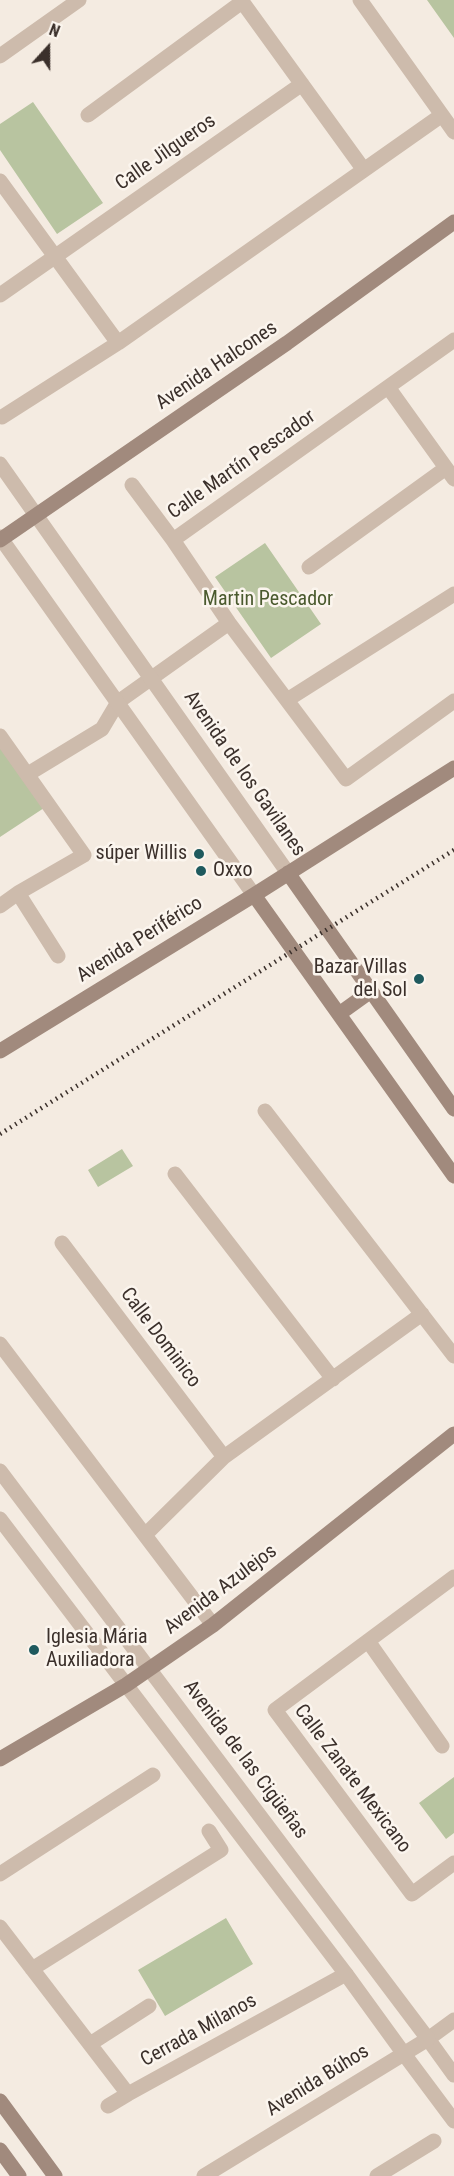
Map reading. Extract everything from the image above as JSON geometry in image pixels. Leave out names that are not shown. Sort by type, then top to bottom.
[{"type":"main road","name":"Avenida Halcones","points":[[0,538],[287,343],[454,222]]},
{"type":"main road","name":"Avenida Periférico","points":[[0,1051],[254,895],[454,768]]},
{"type":"main road","name":"Avenida de los Gavilanes","points":[[288,873],[454,1109]]},
{"type":"main road","points":[[254,895],[454,1176]]},
{"type":"main road","points":[[339,1014],[371,991]]},
{"type":"main road","name":"Avenida Azulejos","points":[[0,1759],[126,1685],[213,1625],[454,1434]]},
{"type":"main road","points":[[0,2101],[55,2176]]},
{"type":"main road","points":[[0,2150],[19,2176]]},
{"type":"street","points":[[0,56],[79,0]]},
{"type":"street","points":[[360,0],[454,132]]},
{"type":"street","points":[[88,115],[242,1],[364,170]]},
{"type":"street","name":"Calle Jilgueros","points":[[0,295],[302,84]]},
{"type":"street","points":[[2,417],[118,343],[442,115]]},
{"type":"street","points":[[0,181],[118,343]]},
{"type":"street","name":"Calle Martín Pescador","points":[[454,340],[173,540],[229,623],[346,779],[454,702]]},
{"type":"street","points":[[309,567],[450,473],[388,387]]},
{"type":"street","name":"Avenida de los Gavilanes","points":[[0,464],[288,873]]},
{"type":"street","points":[[132,485],[173,540]]},
{"type":"street","points":[[0,538],[254,895]]},
{"type":"street","points":[[287,700],[454,594]]},
{"type":"street","points":[[28,774],[102,729],[118,702],[229,623]]},
{"type":"street","points":[[0,736],[84,855],[0,906]]},
{"type":"street","points":[[18,893],[58,956]]},
{"type":"street","points":[[265,1111],[454,1356]]},
{"type":"street","points":[[175,1174],[333,1379]]},
{"type":"street","name":"Calle Dominico","points":[[62,1243],[224,1457]]},
{"type":"street","points":[[145,1535],[224,1457],[422,1314]]},
{"type":"street","points":[[0,1344],[213,1625]]},
{"type":"street","name":"Avenida de las Cigüeñas","points":[[0,1471],[454,2075]]},
{"type":"street","points":[[0,1518],[346,1974],[454,2121]]},
{"type":"street","name":"Calle Zanate Mexicano","points":[[454,1577],[275,1710],[412,1894],[454,1863]]},
{"type":"street","points":[[368,1641],[442,1746]]},
{"type":"street","points":[[0,1874],[153,1775]]},
{"type":"street","points":[[32,1969],[221,1850],[209,1831]]},
{"type":"street","name":"Cerrada Milanos","points":[[0,1927],[128,2094],[346,1974]]},
{"type":"street","points":[[90,2044],[149,2006]]},
{"type":"street","name":"Avenida Búhos","points":[[204,2176],[404,2054],[454,2020]]},
{"type":"street","points":[[108,2106],[128,2094]]},
{"type":"street","points":[[377,2176],[434,2141]]},
{"type":"green space","points":[[427,0],[454,0],[454,38]]},
{"type":"green space","points":[[33,102],[103,203],[57,234],[0,150],[0,124]]},
{"type":"green space","name":"Martin Pescador","points":[[265,543],[321,624],[271,658],[215,577]]},
{"type":"green space","points":[[0,743],[44,808],[0,837]]},
{"type":"green space","points":[[122,1149],[133,1166],[98,1187],[88,1170]]},
{"type":"green space","points":[[454,1777],[454,1833],[446,1839],[419,1803]]},
{"type":"green space","points":[[226,1918],[253,1964],[165,2016],[138,1970]]},
{"type":"railway","points":[[0,1134],[454,850]]},
{"type":"place","name":"súper Willis","points":[[199,854]]},
{"type":"place","name":"Oxxo","points":[[201,871]]},
{"type":"place","name":"Bazar Villas del Sol","points":[[419,979]]},
{"type":"place","name":"Iglesia Mária Auxiliadora","points":[[34,1650]]}]
